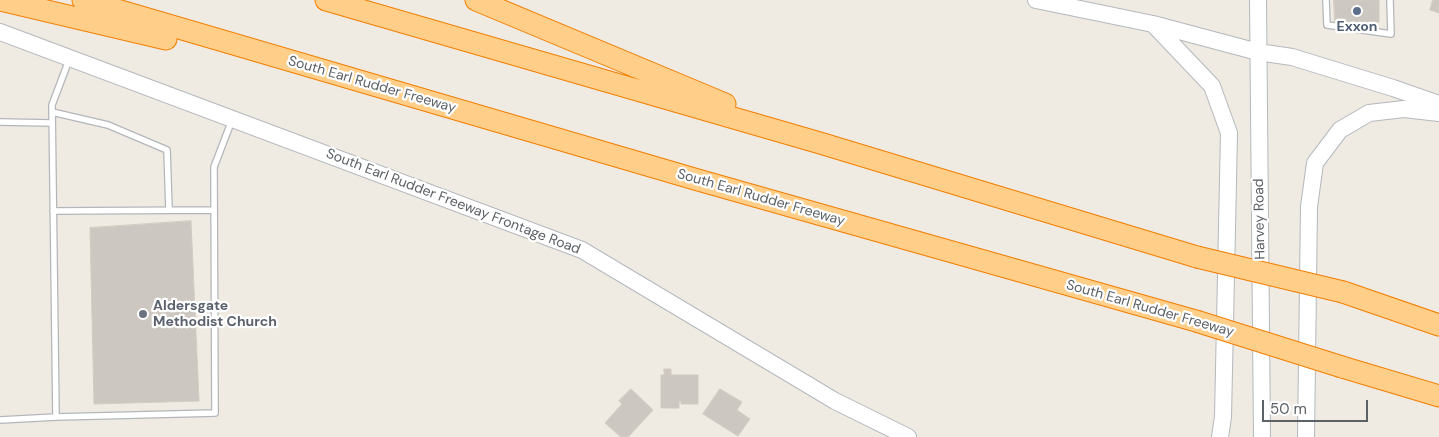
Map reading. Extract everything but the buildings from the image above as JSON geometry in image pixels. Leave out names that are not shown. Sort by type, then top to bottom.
[{"type":"highway","points":[[0,0],[180,42],[260,53]]},
{"type":"highway","name":"South Earl Rudder Freeway","points":[[83,0],[708,183],[1196,321],[1439,396]]},
{"type":"highway","points":[[326,0],[820,143],[1197,257],[1343,292],[1439,325]]},
{"type":"highway","points":[[476,0],[820,143]]},
{"type":"main road","points":[[1036,0],[1153,24],[1258,52],[1292,57],[1439,104]]},
{"type":"main road","name":"Harvey Road","points":[[1258,0],[1262,437]]},
{"type":"main road","points":[[1153,24],[1212,86],[1229,133],[1223,417],[1220,437]]},
{"type":"main road","name":"South Earl Rudder Freeway Frontage Road","points":[[0,32],[582,250],[835,401],[908,437]]},
{"type":"main road","points":[[1306,437],[1309,207],[1315,163],[1340,130],[1370,113],[1404,109],[1439,113]]},
{"type":"lane","points":[[1326,0],[1327,25],[1391,34],[1390,0]]},
{"type":"lane","points":[[56,417],[52,106],[69,58]]},
{"type":"lane","points":[[52,112],[108,125],[167,150],[168,210]]},
{"type":"lane","points":[[0,420],[215,413],[214,168],[232,120]]},
{"type":"lane","points":[[0,122],[52,123]]},
{"type":"lane","points":[[53,211],[214,210]]},
{"type":"place","name":"Exxon","points":[[1357,11]]},
{"type":"place","name":"Aldersgate Methodist Church","points":[[143,314]]}]
